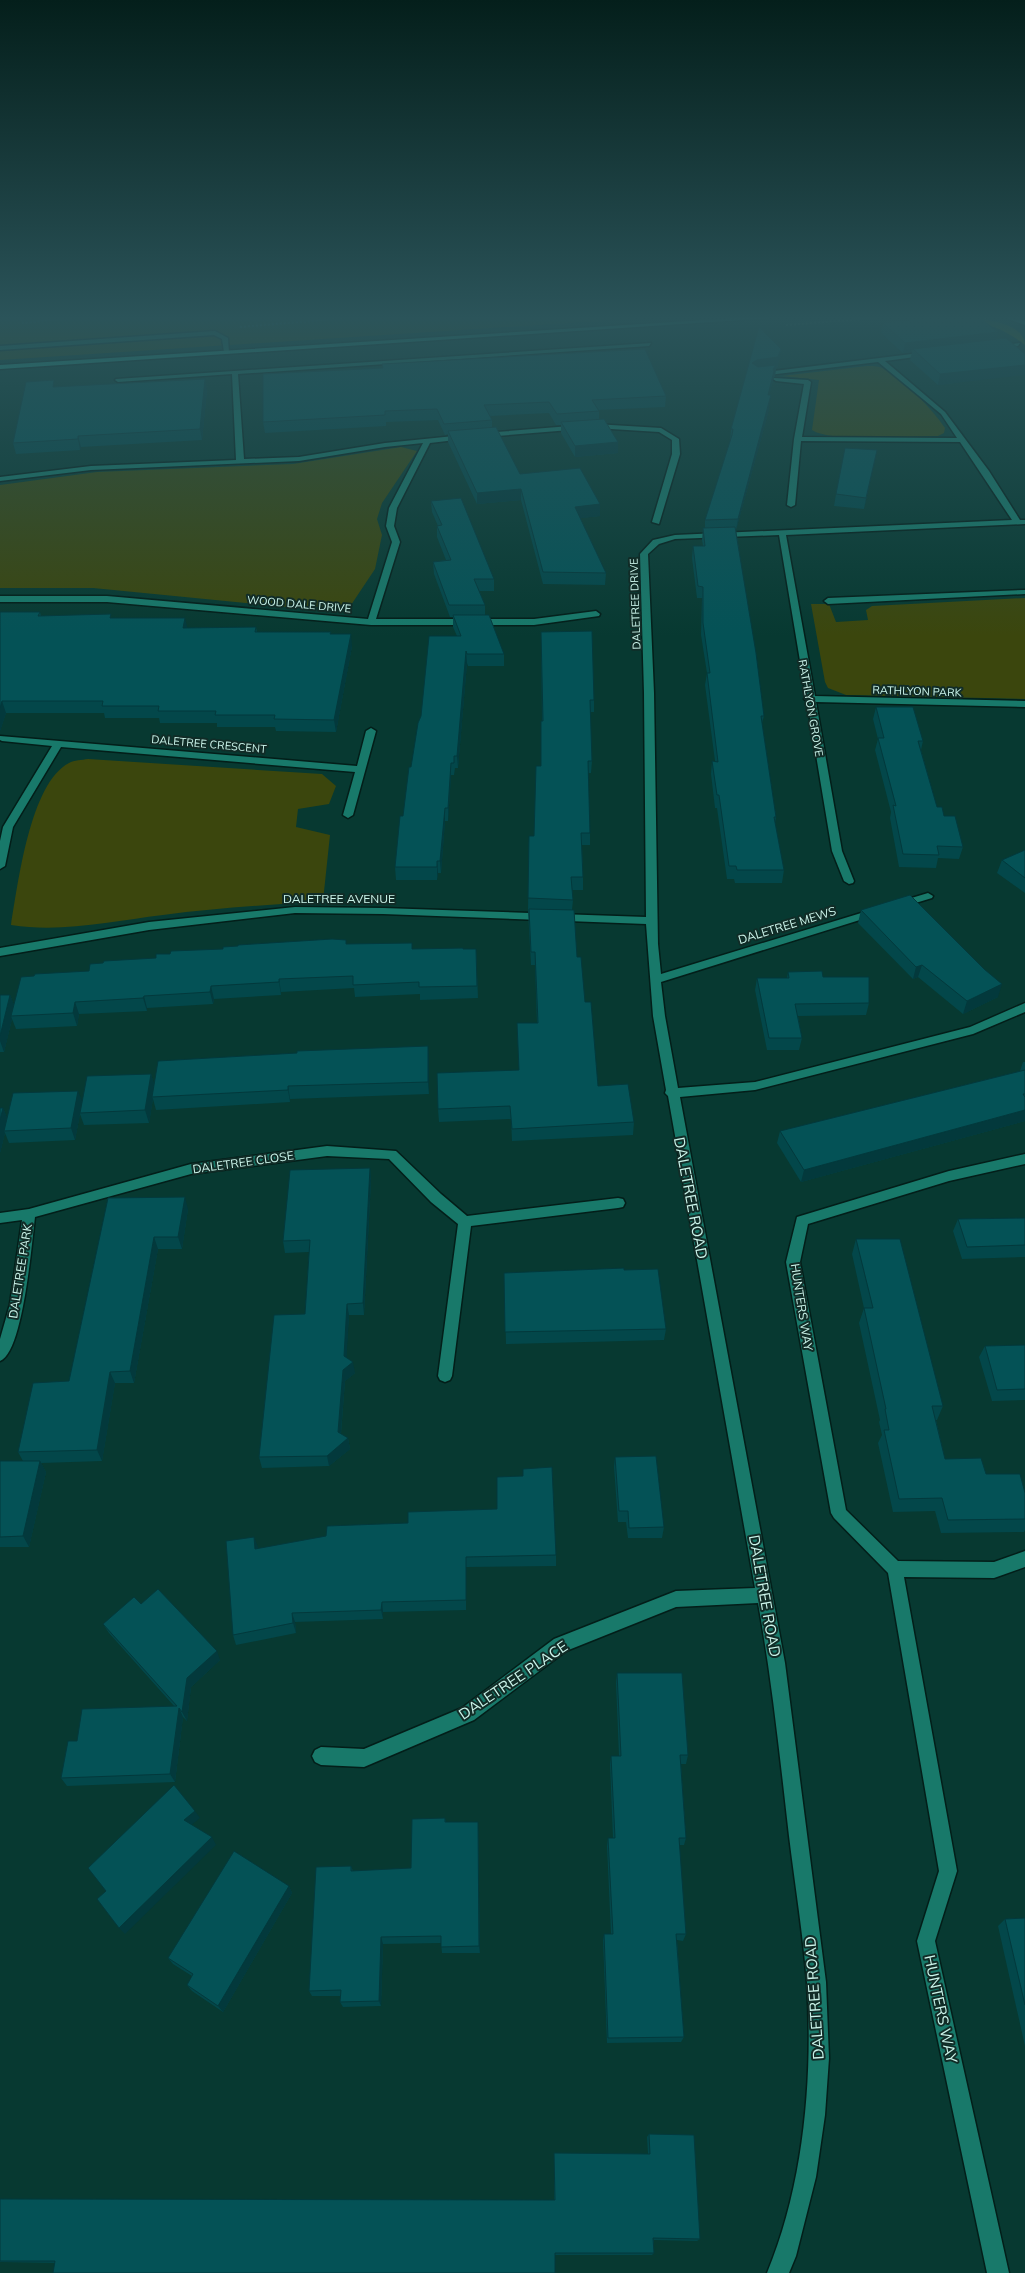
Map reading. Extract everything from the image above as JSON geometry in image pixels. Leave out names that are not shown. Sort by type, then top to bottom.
[{"type":"street","points":[[238,424],[240,461]]},
{"type":"street","points":[[791,505],[801,424]]},
{"type":"street","points":[[950,424],[1021,522]]},
{"type":"street","points":[[0,479],[91,468],[298,459],[426,440],[595,426],[646,428],[667,433],[675,439],[676,454],[656,522]]},
{"type":"street","points":[[798,439],[962,440]]},
{"type":"street","points":[[371,622],[396,542],[390,526],[393,508],[427,445],[426,440]]},
{"type":"street","name":"DALETREE DRIVE","points":[[651,921],[649,693],[644,554],[656,542],[675,537],[1021,522]]},
{"type":"street","name":"RATHLYON GROVE","points":[[782,532],[809,699],[837,851],[849,881]]},
{"type":"street","points":[[828,601],[1025,592]]},
{"type":"street","name":"WOOD DALE DRIVE","points":[[0,599],[107,599],[371,622],[534,622],[596,614]]},
{"type":"street","name":"RATHLYON PARK","points":[[809,699],[1025,704]]},
{"type":"street","points":[[348,815],[359,769],[371,731]]},
{"type":"street","name":"DALETREE CRESCENT","points":[[2,738],[359,769]]},
{"type":"street","points":[[0,866],[8,827],[58,744]]},
{"type":"street","name":"DALETREE MEWS","points":[[655,980],[928,896]]},
{"type":"street","name":"DALETREE AVENUE","points":[[0,952],[149,926],[295,910],[383,911],[651,921]]},
{"type":"street","name":"DALETREE ROAD","points":[[651,921],[660,1025],[671,1093],[777,1664],[816,1982],[819,2058],[815,2115],[806,2177],[785,2256],[778,2273]]},
{"type":"street","points":[[671,1093],[755,1086],[973,1030],[1025,1007]]},
{"type":"street","name":"DALETREE CLOSE","points":[[0,1218],[29,1214],[190,1169],[327,1151],[392,1154],[436,1198],[465,1222]]},
{"type":"street","name":"HUNTERS WAY","points":[[998,2273],[926,1941],[948,1871],[895,1569],[839,1513],[793,1262],[802,1221],[949,1176],[1025,1159]]},
{"type":"street","points":[[444,1376],[465,1222],[618,1204]]},
{"type":"street","name":"DALETREE PARK","points":[[0,1355],[4,1350],[17,1304],[29,1214]]},
{"type":"street","points":[[895,1569],[994,1570],[1025,1559]]},
{"type":"street","name":"DALETREE PLACE","points":[[321,1756],[364,1758],[468,1714],[560,1645],[676,1599],[765,1595]]},
{"type":"green space","points":[[813,424],[942,424],[945,428],[944,433],[938,436],[872,438],[836,436],[812,430]]},
{"type":"green space","points":[[401,447],[417,451],[382,503],[377,519],[382,535],[375,569],[351,605],[297,608],[93,588],[0,588],[0,485],[97,472],[293,464]]},
{"type":"green space","points":[[1025,598],[1025,699],[846,695],[828,688],[825,682],[811,604],[829,604],[836,622],[868,620],[866,610],[872,606]]},
{"type":"green space","points":[[88,759],[322,774],[336,786],[329,804],[298,809],[296,827],[330,835],[323,901],[203,910],[68,927],[49,928],[11,925],[28,836],[44,791],[56,774],[69,763]]},
{"type":"building","points":[[17,424],[200,424],[200,429],[78,436],[78,439],[13,443]]},
{"type":"building","points":[[562,424],[607,424],[618,442],[575,446]]},
{"type":"building","points":[[732,424],[763,424],[738,519],[705,520],[732,435],[733,429],[731,429]]},
{"type":"building","points":[[496,427],[520,474],[580,468],[600,504],[575,507],[606,573],[543,572],[521,489],[477,493],[448,431]]},
{"type":"building","points":[[845,448],[877,450],[866,498],[836,494]]},
{"type":"building","points":[[461,498],[494,579],[474,579],[485,605],[449,605],[433,562],[451,560],[437,526],[442,525],[431,501]]},
{"type":"building","points":[[735,527],[756,653],[764,716],[761,716],[776,817],[774,817],[784,870],[737,870],[736,866],[729,866],[712,761],[718,762],[707,673],[710,673],[703,623],[703,587],[698,586],[693,546],[705,546],[703,528]]},
{"type":"building","points":[[0,612],[40,612],[38,616],[111,614],[110,618],[185,618],[183,628],[256,627],[255,632],[331,632],[330,634],[351,634],[334,720],[274,719],[275,715],[215,715],[216,711],[158,711],[159,706],[102,706],[103,701],[2,701],[0,708]]},
{"type":"building","points":[[453,615],[489,615],[504,654],[467,654],[466,651],[457,756],[454,756],[454,763],[451,763],[448,808],[445,808],[440,861],[437,861],[437,867],[395,867],[400,816],[403,816],[409,767],[411,767],[418,723],[421,716],[429,636],[461,636]]},
{"type":"building","points":[[592,631],[594,700],[590,700],[592,761],[588,761],[590,833],[581,833],[583,877],[571,877],[573,900],[528,898],[529,836],[534,836],[536,766],[541,766],[541,721],[543,721],[541,632]]},
{"type":"building","points":[[876,707],[913,707],[923,741],[918,741],[937,807],[942,807],[944,816],[955,816],[963,847],[937,846],[939,855],[903,854],[893,805],[896,806],[878,738],[884,738]]},
{"type":"building","points":[[1025,850],[1025,878],[1002,860]]},
{"type":"building","points":[[910,895],[984,969],[1002,984],[967,1001],[922,965],[916,967],[861,910]]},
{"type":"building","points":[[529,909],[574,910],[577,957],[581,957],[585,1002],[591,1002],[598,1086],[628,1084],[634,1122],[512,1129],[510,1106],[438,1109],[437,1073],[519,1070],[517,1023],[538,1023],[535,952],[531,952]]},
{"type":"building","points":[[332,939],[346,940],[346,944],[412,943],[412,949],[476,949],[477,986],[419,987],[419,982],[353,985],[353,976],[279,979],[279,982],[211,986],[210,992],[75,1002],[73,1013],[11,1016],[21,977],[34,976],[35,974],[89,971],[90,964],[103,963],[104,961],[156,958],[156,954],[170,954],[171,951],[223,949],[223,947],[238,945]]},
{"type":"building","points":[[822,971],[823,977],[869,977],[869,1003],[795,1004],[802,1038],[769,1038],[757,978],[789,978],[788,972]]},
{"type":"building","points":[[0,995],[10,995],[0,1036]]},
{"type":"building","points":[[428,1046],[428,1082],[288,1086],[288,1090],[152,1097],[158,1061],[297,1053],[297,1051]]},
{"type":"building","points":[[1025,1070],[1025,1094],[1023,1094],[1025,1097],[1025,1110],[804,1170],[780,1131]]},
{"type":"building","points":[[151,1074],[145,1110],[80,1113],[87,1076]]},
{"type":"building","points":[[78,1091],[71,1128],[4,1131],[13,1093]]},
{"type":"building","points":[[0,1108],[3,1108],[0,1120]]},
{"type":"building","points":[[370,1168],[363,1303],[347,1304],[344,1356],[353,1362],[343,1370],[338,1432],[348,1438],[327,1456],[259,1457],[274,1315],[305,1314],[310,1240],[283,1241],[290,1170]]},
{"type":"building","points":[[185,1197],[178,1237],[154,1237],[130,1371],[110,1372],[97,1450],[18,1452],[33,1383],[69,1381],[108,1198]]},
{"type":"building","points":[[1025,1218],[1025,1245],[967,1247],[958,1219]]},
{"type":"building","points":[[856,1239],[900,1239],[943,1406],[932,1406],[945,1459],[981,1458],[986,1474],[1020,1474],[1025,1493],[1025,1519],[948,1520],[942,1498],[899,1499],[884,1430],[889,1430],[886,1409],[864,1308],[873,1308]]},
{"type":"building","points":[[624,1268],[624,1270],[658,1269],[666,1329],[505,1332],[504,1273]]},
{"type":"building","points":[[1025,1345],[1025,1389],[997,1390],[985,1346]]},
{"type":"building","points":[[656,1456],[664,1527],[629,1528],[628,1511],[619,1511],[615,1457]]},
{"type":"building","points":[[0,1461],[40,1461],[23,1536],[0,1537]]},
{"type":"building","points":[[552,1467],[556,1555],[466,1557],[466,1600],[382,1602],[381,1610],[292,1613],[293,1623],[233,1635],[226,1541],[254,1537],[255,1549],[326,1536],[327,1526],[408,1523],[408,1512],[497,1509],[497,1477],[523,1476],[523,1469]]},
{"type":"building","points":[[158,1589],[217,1651],[187,1678],[182,1712],[179,1708],[170,1774],[61,1778],[68,1741],[77,1741],[82,1709],[177,1706],[103,1624],[134,1597],[141,1604]]},
{"type":"building","points":[[617,1673],[682,1673],[688,1755],[680,1755],[686,1838],[679,1838],[686,1934],[676,1934],[684,2037],[608,2038],[604,1934],[613,1934],[608,1838],[615,1838],[611,1756],[621,1756]]},
{"type":"building","points":[[174,1785],[195,1811],[184,1820],[212,1837],[119,1928],[97,1899],[106,1891],[88,1868]]},
{"type":"building","points":[[445,1818],[445,1822],[478,1822],[479,1946],[441,1947],[441,1936],[381,1937],[379,2001],[340,2002],[341,1990],[309,1991],[316,1867],[351,1866],[351,1871],[411,1868],[412,1819]]},
{"type":"building","points":[[234,1851],[289,1886],[218,2006],[187,1985],[193,1974],[168,1958]]},
{"type":"building","points":[[1025,1918],[1025,2005],[1005,1919]]},
{"type":"building","points":[[649,2134],[694,2135],[700,2239],[653,2238],[654,2253],[555,2253],[555,2273],[53,2273],[55,2261],[0,2261],[0,2199],[555,2200],[554,2153],[650,2154]]}]
